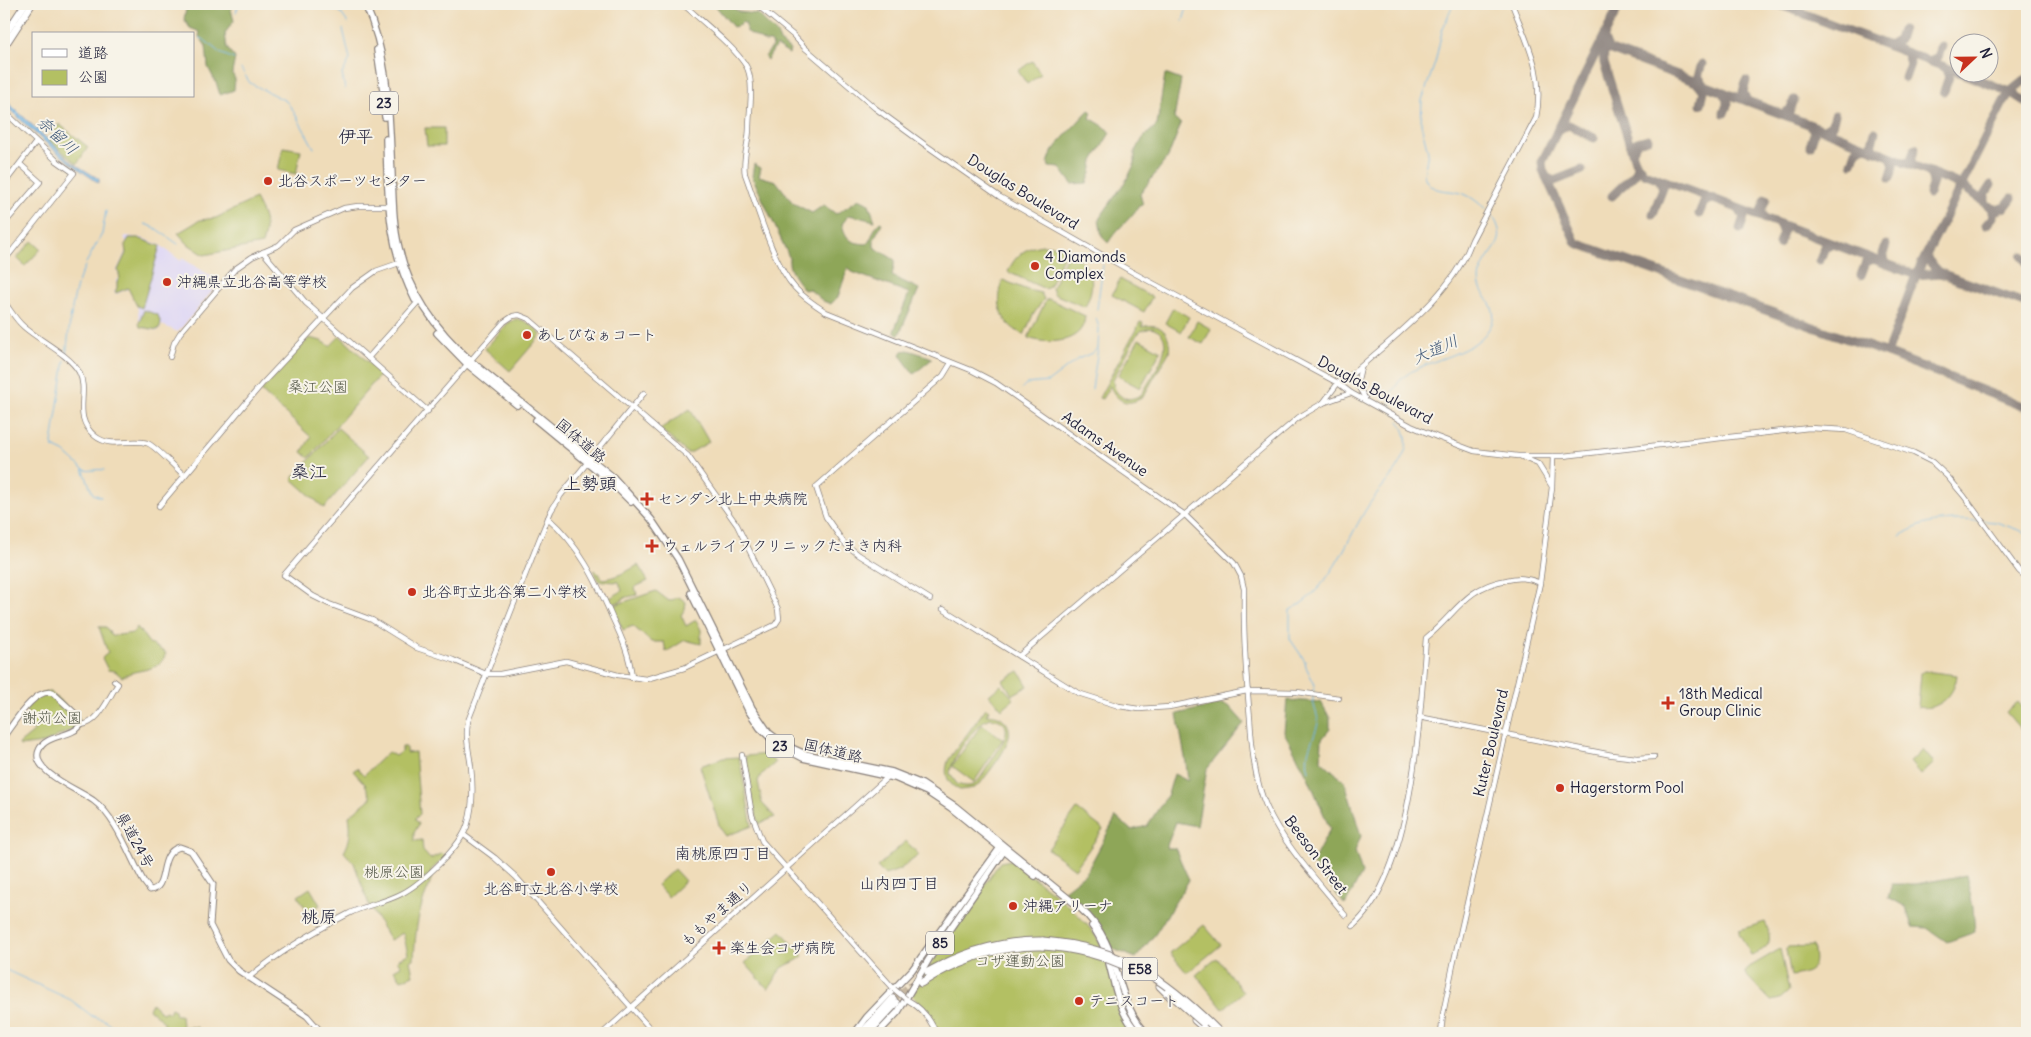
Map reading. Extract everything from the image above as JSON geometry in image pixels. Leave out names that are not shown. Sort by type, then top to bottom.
[{"type":"highway","points":[[4,36],[25,4]]},
{"type":"highway","points":[[4,47],[32,4]]},
{"type":"highway","name":"E58","points":[[928,972],[958,957],[987,947],[1016,941],[1093,948],[1123,960],[1162,982],[1220,1033]]},
{"type":"highway","name":"E58","points":[[921,983],[946,968],[973,956],[1004,948],[1043,943],[1110,960],[1134,970],[1160,986],[1211,1032]]},
{"type":"highway","points":[[862,1033],[895,1001],[868,1033]]},
{"type":"highway","points":[[1197,1011],[1224,1033]]},
{"type":"highway","points":[[1241,1033],[1254,1033]]},
{"type":"main road","name":"国体道路","points":[[363,4],[375,40],[383,90],[392,237],[399,263],[417,303],[442,339],[589,460],[624,494],[657,533],[682,573],[722,651],[754,720],[778,745],[804,758],[890,774],[910,783],[931,794],[1003,849]]},
{"type":"main road","name":"国体道路","points":[[391,206],[398,247],[419,301],[440,331],[469,363]]},
{"type":"main road","points":[[4,736],[28,705],[42,693],[47,692],[54,693],[72,710],[80,720],[81,725]]},
{"type":"main road","name":"県道24号","points":[[81,725],[76,730],[42,744],[38,754],[40,766],[45,771],[93,800],[106,812],[140,876],[150,890],[159,886],[166,859],[170,852],[180,848],[191,851],[213,884],[214,890],[209,921],[214,937],[228,960],[248,978]]},
{"type":"main road","points":[[1003,849],[1079,912],[1095,930],[1105,948],[1120,1004],[1127,1019],[1138,1033]]},
{"type":"main road","points":[[1003,849],[1080,908],[1095,923],[1106,940],[1129,1010],[1146,1033]]},
{"type":"main road","name":"85","points":[[855,1033],[912,970],[1003,849]]},
{"type":"main road","name":"85","points":[[878,1033],[898,1012],[929,959],[1003,849]]},
{"type":"main road","points":[[248,978],[307,1016],[322,1033]]},
{"type":"street","name":"Adams Avenue","points":[[683,4],[741,58],[748,70],[750,83],[749,136],[744,168],[745,174],[776,255],[794,287],[826,312],[971,370],[996,383],[1185,515],[1234,563]]},
{"type":"street","name":"Douglas Boulevard","points":[[756,4],[794,35],[805,48],[875,108],[1000,197],[1338,384],[1351,393],[1437,438],[1474,451],[1518,456],[1553,456],[1809,428],[1846,430],[1932,462],[1956,486],[2019,571],[2027,578]]},
{"type":"street","points":[[1323,403],[1338,384],[1423,311],[1459,267],[1469,252],[1472,240],[1536,118],[1539,96],[1537,70],[1512,4]]},
{"type":"street","points":[[4,112],[36,142],[74,173],[5,257]]},
{"type":"street","points":[[4,184],[36,142]]},
{"type":"street","points":[[4,224],[40,182],[20,164]]},
{"type":"street","points":[[170,357],[178,336],[230,274],[248,260],[278,245],[298,227],[309,224],[334,211],[358,206],[391,206]]},
{"type":"street","points":[[262,252],[302,298],[428,411]]},
{"type":"street","points":[[159,506],[262,384],[352,288],[376,271],[399,263]]},
{"type":"street","points":[[4,302],[20,323],[74,365],[81,376],[82,415],[97,438],[107,442],[148,443],[155,447],[170,464],[184,475]]},
{"type":"street","points":[[368,358],[417,303]]},
{"type":"street","points":[[516,315],[523,316],[529,319],[632,407],[688,456],[737,525],[778,609],[778,619],[774,625],[684,668],[646,679],[632,678],[566,661],[500,674],[486,674],[417,648],[372,620],[321,600],[284,576],[469,363],[504,322],[516,315]]},
{"type":"street","points":[[930,599],[859,555],[844,543],[826,517],[816,487],[943,376],[951,363]]},
{"type":"street","points":[[1361,365],[1357,384],[1362,396],[1370,402]]},
{"type":"street","points":[[248,978],[285,951],[346,914],[408,890],[446,857],[464,835],[470,815],[472,776],[466,727],[469,715],[548,518],[561,495],[644,393]]},
{"type":"street","points":[[1020,656],[1300,417],[1323,403],[1351,393]]},
{"type":"street","points":[[1518,456],[1538,464],[1552,486]]},
{"type":"street","name":"Kuter Boulevard","points":[[1441,1033],[1443,1014],[1540,583],[1552,486],[1553,456]]},
{"type":"street","points":[[548,518],[572,543],[592,574],[628,653],[632,678]]},
{"type":"street","name":"Beeson Street","points":[[1234,563],[1241,576],[1244,589],[1247,691],[1255,772],[1267,807],[1291,847],[1346,915]]},
{"type":"street","points":[[1354,926],[1374,900],[1395,852],[1414,773],[1426,638],[1474,591],[1495,582],[1515,578],[1527,578],[1538,582]]},
{"type":"street","points":[[943,609],[1078,693],[1119,706],[1139,708],[1169,707],[1247,691],[1297,692],[1339,698]]},
{"type":"street","points":[[81,725],[98,716],[116,682]]},
{"type":"street","points":[[1419,717],[1612,755],[1654,758]]},
{"type":"street","points":[[742,755],[755,828],[765,845],[894,989],[914,1003],[927,1016],[936,1033]]},
{"type":"street","name":"ももやま通り","points":[[603,1033],[890,774]]},
{"type":"street","points":[[464,835],[495,858],[516,877],[654,1033]]},
{"type":"shaded area","name":"沖縄県立北谷高等学校","points":[[126,236],[142,238],[160,245],[181,261],[182,258],[216,279],[218,284],[178,332],[162,325],[158,331],[140,327],[137,303],[131,291],[128,289],[116,294],[114,292],[117,288],[116,280],[120,278],[117,270],[125,253],[126,240],[124,238]]},
{"type":"green space","points":[[187,4],[237,4],[231,9],[234,21],[225,33],[227,48],[235,58],[232,73],[235,79],[234,90],[220,95],[208,67],[206,46],[199,36],[200,32],[190,28],[184,19]]},
{"type":"green space","points":[[714,4],[728,4],[739,12],[757,14],[777,34],[780,42],[790,50],[789,54],[776,46],[767,60],[765,57],[773,45],[771,42],[765,42],[746,31],[746,24],[742,22],[740,25],[733,27]]},
{"type":"green space","points":[[1032,61],[1041,74],[1027,84],[1018,71]]},
{"type":"green space","points":[[1165,74],[1181,80],[1174,119],[1181,124],[1168,157],[1140,194],[1143,205],[1139,206],[1108,243],[1102,237],[1099,219],[1127,179],[1135,163],[1135,152],[1143,138],[1157,125]]},
{"type":"green space","points":[[1089,110],[1092,112],[1090,118],[1105,127],[1110,133],[1093,161],[1087,183],[1072,184],[1060,168],[1049,167],[1048,163],[1052,152],[1062,139]]},
{"type":"green space","points":[[59,124],[88,147],[77,164],[49,140]]},
{"type":"green space","points":[[425,128],[444,128],[444,146],[427,146]]},
{"type":"green space","points":[[283,147],[301,150],[296,174],[278,170]]},
{"type":"green space","points":[[754,164],[761,168],[759,176],[776,181],[793,203],[812,213],[824,205],[836,214],[859,199],[869,204],[875,221],[849,215],[842,224],[845,234],[850,240],[867,244],[878,224],[882,223],[874,239],[874,247],[895,260],[892,276],[919,289],[899,335],[894,331],[909,293],[852,272],[848,267],[838,297],[831,304],[823,301],[809,289],[804,290],[791,271],[789,257],[752,176]]},
{"type":"green space","points":[[255,199],[265,226],[262,244],[204,255],[188,244],[178,233],[200,220],[216,218]]},
{"type":"green space","points":[[129,238],[138,238],[160,246],[142,308],[137,306],[128,288],[115,292],[117,281],[120,278],[118,270],[126,253],[125,245]]},
{"type":"green space","points":[[32,241],[41,249],[25,266],[17,258]]},
{"type":"green space","name":"4 Diamonds Complex","points":[[1043,245],[1058,246],[1066,250],[1049,287],[1045,289],[1008,272],[1014,261],[1022,253]]},
{"type":"green space","points":[[1069,251],[1088,269],[1092,282],[1085,307],[1054,294],[1052,288]]},
{"type":"green space","points":[[1120,279],[1152,297],[1144,312],[1112,295]]},
{"type":"green space","points":[[1003,280],[1027,290],[1041,293],[1044,299],[1033,315],[1024,335],[1009,325],[1001,312],[1000,297]]},
{"type":"green space","points":[[1049,299],[1085,316],[1083,325],[1072,337],[1054,341],[1028,338],[1046,300]]},
{"type":"green space","points":[[1173,308],[1189,317],[1181,332],[1165,323]]},
{"type":"green space","points":[[144,310],[158,315],[161,324],[158,330],[140,327],[139,323]]},
{"type":"green space","points":[[516,319],[530,324],[541,335],[510,371],[485,349],[508,323]]},
{"type":"green space","points":[[1197,321],[1211,329],[1203,344],[1189,337]]},
{"type":"green space","points":[[1140,322],[1143,323],[1142,327],[1154,326],[1163,330],[1169,340],[1169,352],[1143,397],[1132,402],[1124,401],[1116,396],[1110,386],[1102,399],[1099,398]],"holes":[[[1151,328],[1160,333],[1164,340],[1165,348],[1162,358],[1142,394],[1132,398],[1119,395],[1113,380],[1136,336],[1141,331]]]},
{"type":"green space","name":"桑江公園","points":[[340,336],[381,374],[309,458],[302,452],[311,437],[261,391],[309,338],[322,341],[330,346]]},
{"type":"green space","points":[[1139,339],[1161,351],[1140,388],[1118,376]]},
{"type":"green space","points":[[908,350],[932,359],[914,374],[900,355],[903,351]]},
{"type":"green space","points":[[690,409],[709,442],[687,453],[660,429]]},
{"type":"green space","points":[[338,428],[369,456],[324,508],[292,479]]},
{"type":"green space","points":[[638,565],[648,581],[635,587],[637,595],[623,598],[623,600],[611,605],[608,599],[622,591],[619,582],[599,581],[594,571],[603,579],[621,574]]},
{"type":"green space","points":[[656,591],[669,601],[679,597],[686,602],[685,609],[681,615],[686,626],[696,620],[701,630],[701,644],[685,640],[666,652],[664,642],[651,642],[633,626],[623,630],[612,606]]},
{"type":"green space","points":[[99,627],[106,627],[112,636],[133,633],[137,627],[149,643],[166,653],[163,660],[153,667],[122,677],[115,671],[108,670],[102,658],[108,653]]},
{"type":"green space","points":[[1019,671],[1028,686],[1012,695],[1003,680]]},
{"type":"green space","points":[[1924,671],[1957,675],[1953,689],[1945,700],[1926,708],[1918,707],[1921,673]]},
{"type":"green space","points":[[1001,685],[1014,699],[1002,709],[989,695]]},
{"type":"green space","name":"謝苅公園","points":[[50,692],[78,716],[81,725],[44,743],[20,746],[19,744],[35,731],[27,724],[30,717],[25,709],[42,693]]},
{"type":"green space","points":[[1287,700],[1321,702],[1330,718],[1330,729],[1322,739],[1321,760],[1345,782],[1361,836],[1355,851],[1362,873],[1345,905],[1312,863],[1330,829],[1308,777],[1284,732]]},
{"type":"green space","points":[[2018,702],[2027,713],[2027,737],[2006,712]]},
{"type":"green space","points":[[1221,704],[1229,706],[1244,723],[1207,769],[1197,826],[1176,822],[1166,848],[1175,848],[1189,880],[1156,933],[1136,958],[1113,949],[1102,928],[1063,891],[1086,873],[1116,817],[1131,830],[1147,826],[1168,794],[1174,774],[1188,781],[1177,714]]},
{"type":"green space","points":[[986,708],[989,710],[986,715],[1000,717],[1009,727],[1007,743],[997,761],[980,784],[974,788],[960,790],[952,785],[946,773],[949,759]],"holes":[[[990,718],[1000,720],[1005,724],[1005,737],[978,781],[969,786],[957,784],[950,774],[951,768],[965,742],[984,721]]]},
{"type":"green space","points":[[982,724],[1003,739],[974,782],[952,766]]},
{"type":"green space","name":"桃原公園","points":[[402,747],[406,747],[406,753],[415,752],[420,814],[415,819],[419,824],[414,833],[414,841],[422,840],[423,851],[430,859],[442,853],[446,857],[431,870],[431,880],[422,903],[418,921],[414,959],[410,961],[413,975],[401,980],[394,970],[401,966],[397,960],[408,954],[403,933],[390,940],[369,905],[354,863],[344,852],[350,834],[349,816],[371,798],[365,784],[353,771],[357,768],[364,775],[388,752],[395,756],[402,751]]},
{"type":"green space","points":[[1923,750],[1934,763],[1921,775],[1910,762]]},
{"type":"green space","points":[[768,754],[775,763],[761,775],[758,781],[762,803],[775,817],[759,824],[750,792],[745,756]]},
{"type":"green space","points":[[739,757],[752,826],[726,836],[720,828],[700,766],[723,758]]},
{"type":"green space","points":[[1077,809],[1103,829],[1075,869],[1048,849]]},
{"type":"green space","points":[[906,841],[919,855],[899,870],[885,875],[877,867]]},
{"type":"green space","name":"コザ運動公園","points":[[1011,860],[1061,899],[1085,922],[1094,934],[1102,947],[1118,1001],[1133,1033],[939,1033],[929,1013],[912,995],[1000,862]]},
{"type":"green space","points":[[674,869],[685,881],[668,897],[657,885]]},
{"type":"green space","points":[[1966,875],[1973,907],[1975,932],[1947,942],[1927,928],[1912,927],[1906,907],[1888,897],[1892,884],[1916,884]]},
{"type":"green space","points":[[310,888],[320,905],[308,912],[298,896]]},
{"type":"green space","points":[[1765,922],[1769,934],[1768,943],[1763,950],[1751,955],[1739,930]]},
{"type":"green space","points":[[1204,925],[1221,945],[1187,973],[1170,953]]},
{"type":"green space","points":[[781,931],[803,956],[782,968],[768,989],[745,963]]},
{"type":"green space","points":[[1813,946],[1815,960],[1812,969],[1791,976],[1786,950],[1788,947]]},
{"type":"green space","points":[[1780,949],[1789,991],[1780,999],[1771,1001],[1745,974],[1746,969]]},
{"type":"green space","points":[[1217,958],[1243,992],[1223,1009],[1196,975]]},
{"type":"green space","points":[[152,1003],[162,1013],[166,1011],[169,1013],[171,1008],[175,1010],[176,1015],[181,1015],[182,1027],[197,1027],[197,1033],[164,1033],[164,1022],[149,1009]]},
{"type":"water","points":[[4,99],[73,163],[99,179],[99,183],[73,165],[38,135],[4,103]]},
{"type":"waterway","points":[[236,12],[239,4]]},
{"type":"waterway","points":[[325,4],[340,12],[348,23]]},
{"type":"waterway","points":[[1183,21],[1188,4]]},
{"type":"waterway","name":"大道川","points":[[1453,4],[1442,31],[1435,63],[1422,100],[1421,124],[1428,152],[1424,175],[1431,186],[1440,190],[1464,194],[1487,210]]},
{"type":"waterway","points":[[343,29],[350,59],[342,74],[345,89]]},
{"type":"waterway","points":[[199,38],[203,39],[220,53],[234,59]]},
{"type":"waterway","points":[[241,69],[250,83],[286,101],[314,148]]},
{"type":"waterway","points":[[86,263],[102,234],[106,211]]},
{"type":"waterway","name":"大道川","points":[[1394,414],[1389,397],[1403,378],[1427,364],[1452,355],[1476,343],[1492,323],[1493,310],[1480,287],[1479,281],[1484,265],[1499,239],[1497,223],[1490,212]]},
{"type":"waterway","name":"奈留川","points":[[145,224],[155,228],[178,244]]},
{"type":"waterway","points":[[1097,309],[1103,265]]},
{"type":"waterway","points":[[66,356],[74,298],[85,266]]},
{"type":"waterway","points":[[1022,388],[1026,384],[1048,382],[1078,359],[1098,348],[1099,328],[1096,318]]},
{"type":"waterway","points":[[1092,389],[1098,348]]},
{"type":"waterway","points":[[65,360],[52,443],[53,447],[64,452],[83,469],[93,494],[101,497]]},
{"type":"waterway","name":"大道川","points":[[1313,692],[1315,685],[1305,661],[1290,639],[1290,610],[1304,602],[1325,580],[1370,503],[1400,462],[1406,450],[1406,441],[1405,433],[1399,421]]},
{"type":"waterway","points":[[83,469],[88,471],[104,470]]},
{"type":"waterway","points":[[1900,536],[1919,526],[1938,521],[1980,521]]},
{"type":"waterway","points":[[1984,521],[1996,522],[2027,533]]},
{"type":"waterway","points":[[1309,771],[1308,752],[1318,723],[1313,696]]},
{"type":"waterway","points":[[4,969],[71,1000],[92,1016],[104,1020],[122,1033]]},
{"type":"taxiway","points":[[1620,4],[1542,162],[1543,170],[1576,243],[1887,353],[2027,408]]},
{"type":"taxiway","points":[[1778,4],[1948,68]]},
{"type":"taxiway","points":[[1889,46],[1899,40],[1902,30]]},
{"type":"taxiway","points":[[1603,39],[1604,63],[1635,161],[1644,173],[1916,275],[1940,273]]},
{"type":"taxiway","points":[[1604,39],[1608,49],[1835,134],[1961,185],[1993,209],[1993,217],[1986,225]]},
{"type":"taxiway","points":[[1929,61],[1938,57],[1942,46]]},
{"type":"taxiway","points":[[1905,78],[1910,64],[1907,53]]},
{"type":"taxiway","points":[[1702,64],[1698,76],[1703,84]]},
{"type":"taxiway","points":[[1944,91],[1949,77],[1945,67]]},
{"type":"taxiway","points":[[1887,353],[1916,275],[2003,103],[2010,92],[2027,78]]},
{"type":"taxiway","points":[[1746,81],[1743,92],[1747,101]]},
{"type":"taxiway","points":[[1984,82],[2010,92],[2027,103]]},
{"type":"taxiway","points":[[1698,83],[1704,91],[1701,104]]},
{"type":"taxiway","points":[[1724,92],[1728,103],[1724,113]]},
{"type":"taxiway","points":[[1782,114],[1790,110],[1794,100]]},
{"type":"taxiway","points":[[1823,130],[1832,125],[1835,115]]},
{"type":"taxiway","points":[[1558,129],[1569,125],[1594,138]]},
{"type":"taxiway","points":[[1810,146],[1814,134],[1812,126]]},
{"type":"taxiway","points":[[1875,132],[1872,143],[1875,151]]},
{"type":"taxiway","points":[[1632,152],[1637,142],[1648,139]]},
{"type":"taxiway","points":[[1852,163],[1856,151],[1863,146]]},
{"type":"taxiway","points":[[1905,163],[1911,160],[1915,148]]},
{"type":"taxiway","points":[[1890,178],[1894,165],[1891,157]]},
{"type":"taxiway","points":[[1612,196],[1635,174],[1637,165]]},
{"type":"taxiway","points":[[1546,177],[1554,181],[1582,170]]},
{"type":"taxiway","points":[[1929,194],[1933,182],[1930,172]]},
{"type":"taxiway","points":[[1653,214],[1663,188],[1659,179]]},
{"type":"taxiway","points":[[1985,202],[1985,194],[1991,185]]},
{"type":"taxiway","points":[[1991,207],[1997,210],[2005,207],[2012,198]]},
{"type":"taxiway","points":[[1699,214],[1704,202],[1713,199]]},
{"type":"taxiway","points":[[1765,219],[1761,211],[1766,199]]},
{"type":"taxiway","points":[[1739,209],[1744,217],[1740,229]]},
{"type":"taxiway","points":[[1779,224],[1783,232],[1779,244]]},
{"type":"taxiway","points":[[1820,260],[1825,247],[1832,244]]},
{"type":"taxiway","points":[[1886,245],[1883,254],[1886,264]]},
{"type":"taxiway","points":[[1926,255],[1940,273],[2027,304]]},
{"type":"taxiway","points":[[2022,256],[2027,263]]},
{"type":"taxiway","points":[[1861,275],[1866,262],[1873,259]]},
{"type":"tunnel","points":[[893,999],[928,972]]},
{"type":"place","name":"北谷スポーツセンター","points":[[268,181]]},
{"type":"place","name":"4 Diamonds Complex","points":[[1035,266]]},
{"type":"place","name":"沖縄県立北谷高等学校","points":[[167,282]]},
{"type":"place","name":"あしびなぁコート","points":[[527,335]]},
{"type":"place","name":"センダン北上中央病院","points":[[647,499]]},
{"type":"place","name":"ウェルライフクリニックたまき内科","points":[[652,546]]},
{"type":"place","name":"北谷町立北谷第二小学校","points":[[412,592]]},
{"type":"place","name":"18th Medical Group Clinic","points":[[1668,703]]},
{"type":"place","name":"Hagerstorm Pool","points":[[1560,788]]},
{"type":"place","name":"北谷町立北谷小学校","points":[[551,872]]},
{"type":"place","name":"沖縄アリーナ","points":[[1013,906]]},
{"type":"place","name":"楽生会コザ病院","points":[[719,948]]},
{"type":"place","name":"テニスコート","points":[[1079,1001]]},
{"type":"district","name":"伊平","points":[[356,137]]},
{"type":"district","name":"桑江","points":[[309,472]]},
{"type":"district","name":"上勢頭","points":[[590,484]]},
{"type":"district","name":"南桃原四丁目","points":[[723,853]]},
{"type":"district","name":"山内四丁目","points":[[899,883]]},
{"type":"district","name":"桃原","points":[[319,917]]}]
